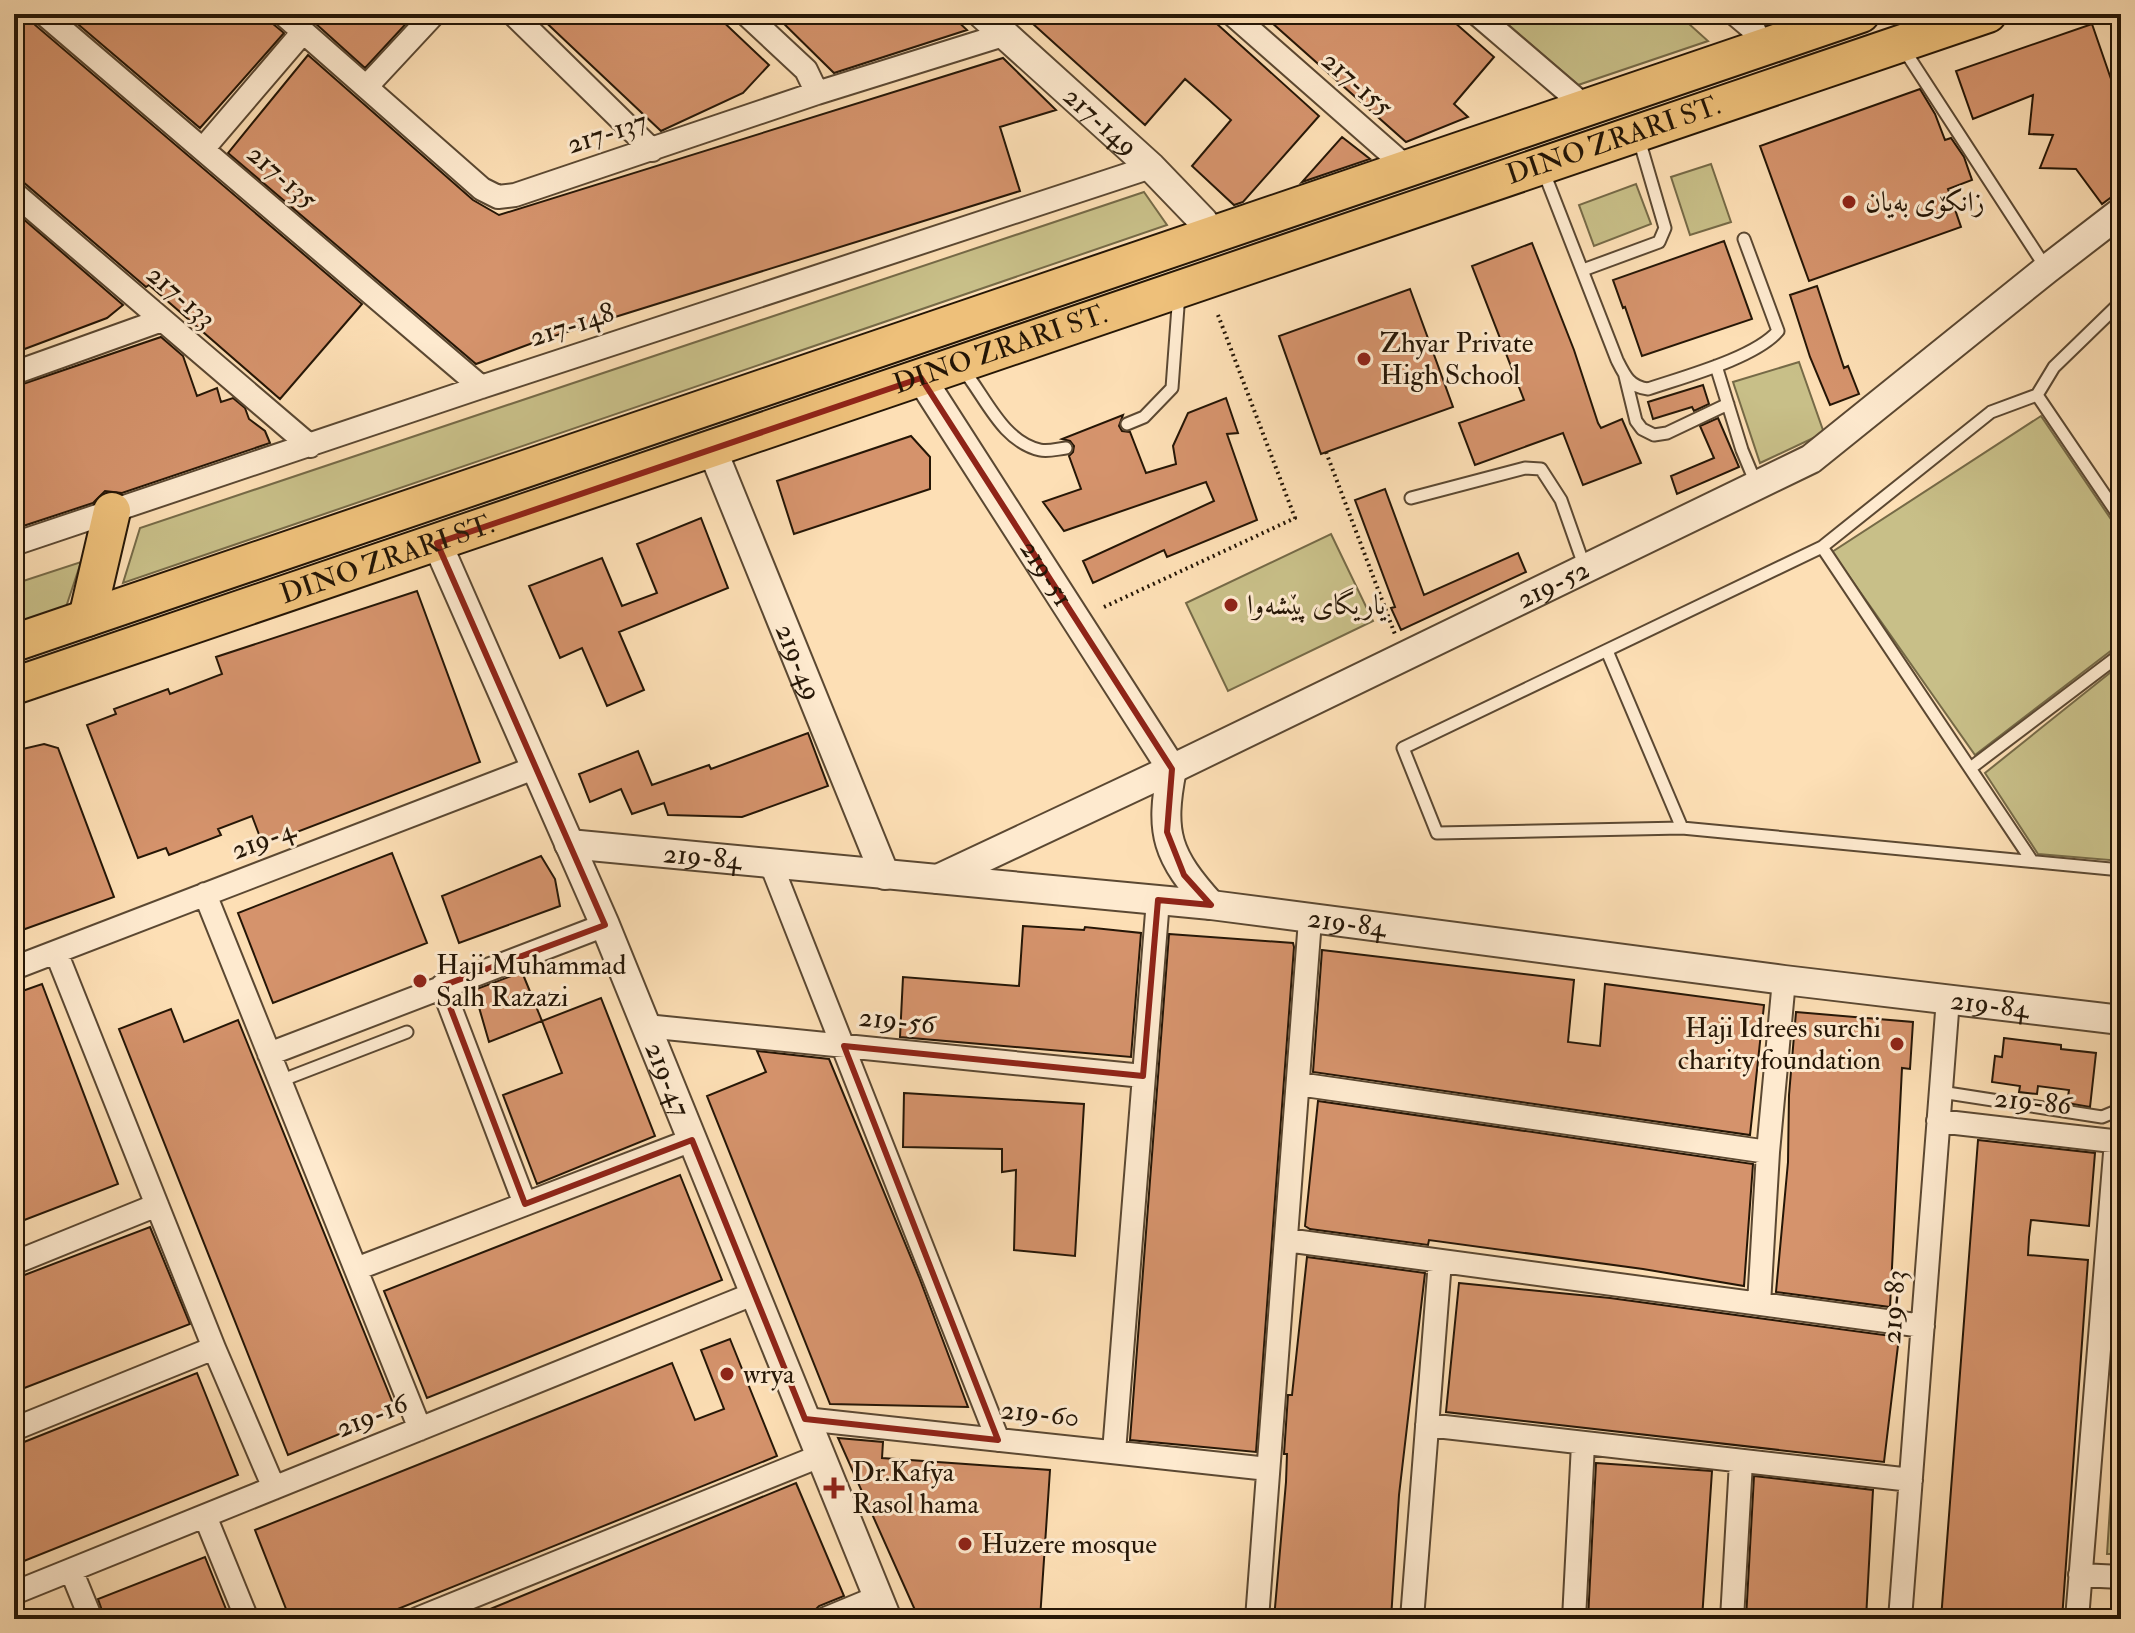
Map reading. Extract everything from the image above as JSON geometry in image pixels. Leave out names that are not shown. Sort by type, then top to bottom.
[{"type":"main road","name":"DINO ZRARI ST.","points":[[14,643],[1861,14]]},
{"type":"main road","name":"DINO ZRARI ST.","points":[[14,686],[1988,14]]},
{"type":"main road","points":[[87,618],[112,511]]},
{"type":"street","name":"217-135","points":[[44,14],[481,387]]},
{"type":"street","name":"217-137","points":[[283,14],[482,189],[498,197],[515,195],[817,93],[1003,35]]},
{"type":"street","points":[[367,86],[434,14]]},
{"type":"street","points":[[513,14],[652,150]]},
{"type":"street","points":[[746,14],[806,70],[817,93]]},
{"type":"street","name":"217-149","points":[[982,14],[1151,167],[1203,221],[1213,236]]},
{"type":"street","name":"217-155","points":[[1232,14],[1397,159],[1404,170]]},
{"type":"street","points":[[1477,14],[1574,97],[1579,110]]},
{"type":"street","points":[[1735,14],[1754,30],[1763,48]]},
{"type":"street","points":[[203,149],[303,32]]},
{"type":"street","name":"217-148","points":[[14,544],[1151,167]]},
{"type":"street","name":"217-133","points":[[14,193],[310,446]]},
{"type":"street","name":"219-52","points":[[937,879],[1172,769],[1811,459],[2121,212]]},
{"type":"street","points":[[14,373],[162,320]]},
{"type":"street","name":"219-51","points":[[921,378],[1172,769]]},
{"type":"street","name":"219-49","points":[[712,449],[885,875]]},
{"type":"street","name":"219-47","points":[[437,543],[605,925],[882,1608]]},
{"type":"street","name":"219-4","points":[[14,968],[534,768]]},
{"type":"street","points":[[1172,769],[1166,798],[1167,832],[1173,855],[1184,875],[1211,905]]},
{"type":"street","name":"219-84","points":[[569,844],[1211,905],[1784,980],[2121,1020]]},
{"type":"street","points":[[771,864],[998,1440]]},
{"type":"street","points":[[205,894],[420,1429]]},
{"type":"street","points":[[1114,1452],[1158,900]]},
{"type":"street","points":[[1257,1619],[1310,920]]},
{"type":"street","points":[[269,1054],[605,925]]},
{"type":"street","points":[[56,952],[214,1348],[274,1488]]},
{"type":"street","points":[[1759,1304],[1768,1152],[1784,980]]},
{"type":"street","points":[[442,986],[525,1204]]},
{"type":"street","name":"219-83","points":[[1900,1619],[1948,999]]},
{"type":"street","name":"219-56","points":[[646,1026],[1143,1076]]},
{"type":"street","points":[[1298,1084],[1768,1152]]},
{"type":"street","name":"219-86","points":[[1938,1121],[2119,1142]]},
{"type":"street","points":[[356,1269],[692,1140]]},
{"type":"street","points":[[2077,1619],[2112,1313],[2119,1142]]},
{"type":"street","points":[[14,1263],[157,1205]]},
{"type":"street","points":[[1286,1240],[1923,1326]]},
{"type":"street","points":[[1412,1619],[1440,1261]]},
{"type":"street","name":"219-16","points":[[14,1593],[753,1294]]},
{"type":"street","points":[[14,1429],[214,1348]]},
{"type":"street","name":"219-60","points":[[805,1419],[1268,1469]]},
{"type":"street","points":[[1427,1425],[1911,1480]]},
{"type":"street","points":[[1574,1619],[1583,1444]]},
{"type":"street","points":[[417,1619],[820,1456]]},
{"type":"street","points":[[1732,1619],[1741,1462]]},
{"type":"street","points":[[205,1516],[247,1619]]},
{"type":"street","points":[[71,1570],[91,1619]]},
{"type":"street","points":[[2080,1575],[2121,1577]]},
{"type":"street","points":[[825,1619],[882,1608]]},
{"type":"lane","points":[[1899,43],[2047,269]]},
{"type":"lane","points":[[1583,270],[1659,242],[1663,235],[1665,228],[1637,131]]},
{"type":"lane","points":[[1541,164],[1625,376],[1636,421],[1642,429],[1654,435],[1667,433],[1728,404]]},
{"type":"lane","points":[[1625,376],[1637,387],[1648,389],[1716,366],[1771,340],[1778,331],[1744,239]]},
{"type":"lane","points":[[1127,424],[1144,417],[1172,388],[1179,289]]},
{"type":"lane","points":[[2121,302],[2054,367],[2037,395],[1991,412],[1822,547],[1403,748],[1437,833],[1682,828],[2121,870]]},
{"type":"lane","points":[[960,365],[1000,423],[1021,443],[1043,451],[1066,448]]},
{"type":"lane","points":[[1716,366],[1742,450],[1757,486]]},
{"type":"lane","points":[[2037,395],[2121,519]]},
{"type":"lane","points":[[1411,498],[1525,468],[1541,469],[1561,500],[1585,569]]},
{"type":"lane","points":[[1822,547],[2032,861]]},
{"type":"lane","points":[[1607,651],[1682,828]]},
{"type":"lane","points":[[1972,767],[2121,654]]},
{"type":"lane","points":[[280,1081],[407,1032]]},
{"type":"lane","points":[[1941,1092],[2102,1117],[2114,1112],[2121,1104]]},
{"type":"path","points":[[1104,607],[1295,518],[1218,315]]},
{"type":"path","points":[[1326,452],[1403,657]]},
{"type":"highlighted area","points":[[921,378],[1172,769],[1167,832],[1184,875],[1211,905],[1158,900],[1143,1076],[844,1046],[998,1440],[805,1419],[692,1140],[525,1204],[442,986],[605,925],[437,543]]},
{"type":"shaded area","points":[[1496,14],[1678,14],[1708,41],[1578,85]]},
{"type":"shaded area","points":[[1711,164],[1731,222],[1690,235],[1671,177]]},
{"type":"shaded area","points":[[1636,184],[1651,224],[1594,246],[1579,205]]},
{"type":"shaded area","points":[[1144,192],[1167,225],[123,583],[140,528]]},
{"type":"shaded area","points":[[1799,362],[1824,433],[1760,463],[1733,382]]},
{"type":"shaded area","points":[[2041,416],[2121,534],[2121,643],[1975,755],[1832,552]]},
{"type":"shaded area","points":[[1331,534],[1373,621],[1228,691],[1186,603]]},
{"type":"shaded area","points":[[81,562],[66,607],[14,625],[14,584]]},
{"type":"shaded area","points":[[2121,664],[2121,861],[2038,854],[1985,773]]},
{"type":"shaded area","points":[[2111,1492],[2121,1492],[2121,1554],[2107,1554]]},
{"type":"building","points":[[14,14],[30,14],[35,25],[362,304],[280,399],[149,285],[146,287],[23,182],[14,179]]},
{"type":"building","points":[[66,14],[269,14],[273,24],[284,33],[200,128]]},
{"type":"building","points":[[305,14],[415,14],[365,68]]},
{"type":"building","points":[[537,14],[715,14],[769,65],[743,93],[661,131]]},
{"type":"building","points":[[774,14],[950,14],[967,30],[834,73]]},
{"type":"building","points":[[1022,14],[1206,14],[1319,116],[1243,202],[1234,205],[1192,166],[1231,120],[1209,100],[1185,79],[1145,125]]},
{"type":"building","points":[[1262,14],[1445,14],[1494,57],[1454,104],[1468,117],[1406,142]]},
{"type":"building","points":[[2092,24],[2111,79],[2121,81],[2121,190],[2102,204],[2076,169],[2040,168],[2053,135],[2029,134],[2033,95],[1973,119],[1956,71]]},
{"type":"building","points":[[308,55],[473,200],[499,215],[1003,58],[1056,110],[1000,127],[1020,191],[538,341],[476,364],[228,153]]},
{"type":"building","points":[[1920,89],[1935,114],[1945,140],[1951,138],[1964,157],[1972,180],[1948,189],[1961,227],[1809,281],[1760,146]]},
{"type":"building","points":[[1342,137],[1370,159],[1302,182]]},
{"type":"building","points":[[14,211],[123,305],[107,318],[14,353]]},
{"type":"building","points":[[1724,241],[1752,319],[1642,356],[1613,280]]},
{"type":"building","points":[[1532,243],[1574,350],[1598,423],[1601,428],[1622,419],[1641,463],[1583,485],[1563,433],[1475,465],[1459,423],[1524,400],[1472,266]]},
{"type":"building","points":[[1817,286],[1844,368],[1848,366],[1859,394],[1830,405],[1790,295]]},
{"type":"building","points":[[1410,289],[1453,407],[1321,454],[1279,336]]},
{"type":"building","points":[[161,337],[183,356],[197,396],[217,388],[221,402],[233,398],[245,408],[249,419],[265,431],[270,443],[122,493],[105,491],[93,503],[14,529],[14,387]]},
{"type":"building","points":[[1703,385],[1709,404],[1694,411],[1692,407],[1653,419],[1648,402]]},
{"type":"building","points":[[1226,398],[1238,433],[1227,434],[1257,520],[1167,557],[1164,550],[1093,583],[1083,561],[1214,501],[1206,482],[1064,531],[1043,502],[1081,489],[1069,456],[1074,446],[1062,439],[1123,415],[1119,426],[1122,431],[1130,432],[1146,473],[1176,464],[1173,446],[1188,413]]},
{"type":"building","points":[[1718,418],[1739,467],[1677,494],[1671,476],[1714,458],[1700,426]]},
{"type":"building","points":[[911,436],[930,457],[930,489],[794,534],[777,481]]},
{"type":"building","points":[[1385,489],[1424,595],[1518,553],[1526,572],[1401,630],[1355,500]]},
{"type":"building","points":[[701,518],[728,588],[619,632],[644,690],[607,706],[582,648],[560,658],[529,586],[602,558],[622,606],[657,593],[637,544]]},
{"type":"building","points":[[417,591],[480,762],[263,845],[252,816],[218,829],[221,835],[169,855],[166,848],[138,858],[87,725],[116,714],[114,709],[168,689],[170,694],[222,674],[216,657]]},
{"type":"building","points":[[808,733],[828,786],[742,817],[668,815],[664,803],[632,814],[621,789],[590,802],[579,774],[638,751],[652,785],[709,765],[711,769]]},
{"type":"building","points":[[44,744],[58,748],[114,897],[14,933],[14,751]]},
{"type":"building","points":[[392,853],[427,943],[273,1003],[238,913]]},
{"type":"building","points":[[541,856],[555,879],[560,906],[459,943],[442,896]]},
{"type":"building","points":[[1023,926],[1084,930],[1085,927],[1141,933],[1131,1057],[900,1037],[903,977],[1019,986]]},
{"type":"building","points":[[1169,934],[1293,943],[1294,947],[1256,1452],[1130,1440]]},
{"type":"building","points":[[1322,950],[1574,980],[1568,1042],[1600,1046],[1605,984],[1764,1005],[1750,1135],[1313,1072]]},
{"type":"building","points":[[522,972],[542,1021],[489,1042],[474,990]]},
{"type":"building","points":[[42,984],[118,1184],[14,1224],[14,994]]},
{"type":"building","points":[[601,998],[655,1136],[537,1184],[503,1095],[562,1073],[542,1021]]},
{"type":"building","points":[[171,1009],[184,1042],[238,1020],[396,1411],[288,1455],[119,1029]]},
{"type":"building","points":[[1796,1012],[1913,1022],[1910,1069],[1902,1068],[1890,1307],[1776,1292],[1788,1162],[1789,1095]]},
{"type":"building","points":[[2004,1038],[2096,1053],[2090,1107],[2067,1103],[2069,1090],[2038,1086],[2037,1094],[2019,1092],[2020,1086],[1992,1082],[1995,1056],[2002,1057]]},
{"type":"building","points":[[757,1051],[829,1059],[919,1277],[968,1407],[830,1404],[707,1096],[766,1072]]},
{"type":"building","points":[[904,1093],[1084,1104],[1075,1256],[1014,1250],[1016,1170],[1002,1172],[1002,1149],[903,1147]]},
{"type":"building","points":[[1318,1101],[1753,1164],[1744,1286],[1429,1240],[1428,1245],[1310,1229],[1305,1226]]},
{"type":"building","points":[[1978,1140],[2095,1153],[2089,1226],[2031,1220],[2029,1237],[2028,1255],[2088,1260],[2062,1619],[1941,1619]]},
{"type":"building","points":[[680,1175],[722,1280],[427,1398],[384,1291]]},
{"type":"building","points":[[150,1227],[190,1324],[14,1392],[14,1279]]},
{"type":"building","points":[[1307,1257],[1425,1273],[1399,1495],[1391,1619],[1274,1619],[1286,1482],[1287,1454],[1284,1454],[1288,1395],[1292,1395]]},
{"type":"building","points":[[1459,1283],[1610,1298],[1899,1337],[1884,1462],[1446,1412]]},
{"type":"building","points":[[730,1339],[777,1456],[373,1619],[290,1619],[255,1530],[672,1363],[695,1420],[724,1409],[701,1350]]},
{"type":"building","points":[[197,1373],[238,1475],[14,1565],[14,1446]]},
{"type":"building","name":"Huzere mosque","points":[[838,1438],[883,1442],[882,1458],[1050,1470],[1040,1619],[919,1619]]},
{"type":"building","points":[[1596,1463],[1712,1471],[1702,1619],[1588,1619]]},
{"type":"building","points":[[1754,1476],[1873,1490],[1866,1619],[1746,1619]]},
{"type":"building","points":[[796,1483],[844,1596],[819,1606],[811,1619],[466,1619]]},
{"type":"building","points":[[205,1557],[230,1619],[105,1619],[98,1599]]},
{"type":"place","name":"زانکۆی بەیان","points":[[1849,202]]},
{"type":"place","name":"Zhyar Private High School","points":[[1364,359]]},
{"type":"place","name":"یاریگای پێشەوا","points":[[1231,605]]},
{"type":"place","name":"Haji Muhammad Salh Razazi","points":[[420,981]]},
{"type":"place","name":"Haji Idrees surchi charity foundation","points":[[1897,1044]]},
{"type":"place","name":"wrya","points":[[727,1374]]},
{"type":"place","name":"Dr.Kafya Rasol hama","points":[[834,1488]]},
{"type":"place","name":"Huzere mosque","points":[[965,1544]]}]
